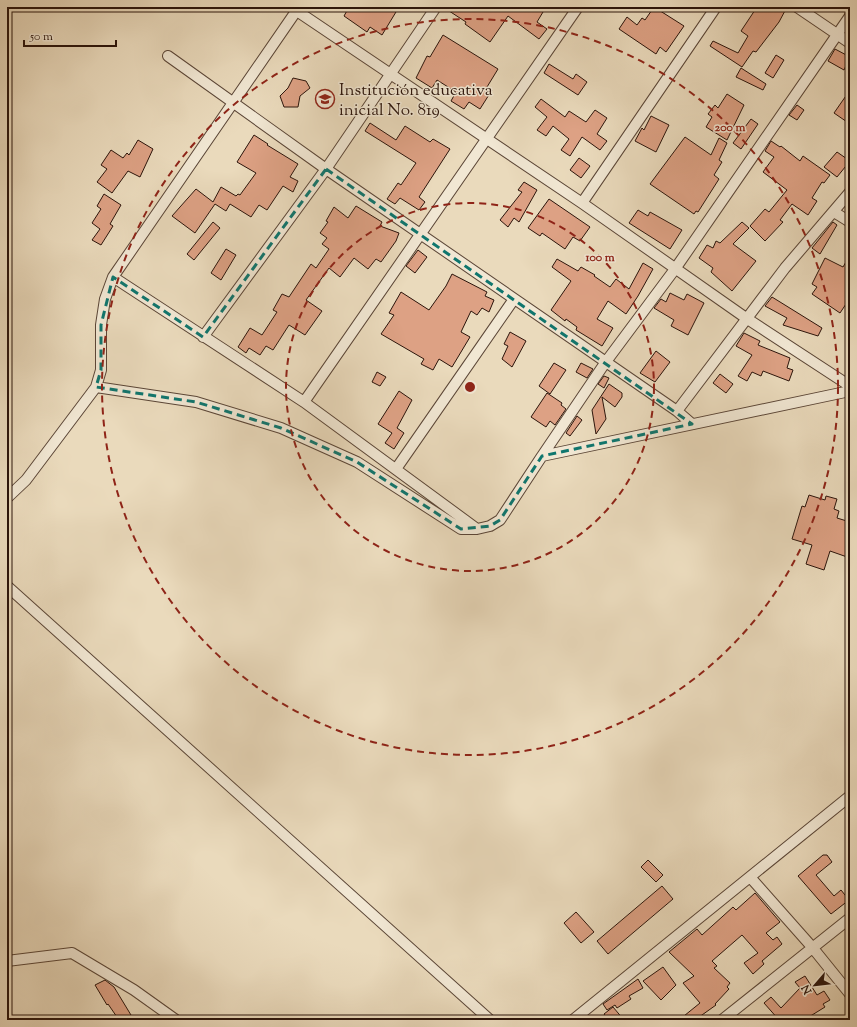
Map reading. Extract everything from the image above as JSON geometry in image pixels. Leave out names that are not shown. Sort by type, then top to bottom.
[{"type":"street","points":[[203,337],[326,169],[436,7]]},
{"type":"street","points":[[304,402],[487,141],[578,7]]},
{"type":"street","points":[[582,203],[716,7]]},
{"type":"street","points":[[797,7],[850,43]]},
{"type":"street","points":[[7,498],[26,480],[96,387],[101,370],[101,325],[105,299],[113,277],[234,102],[296,8],[487,141],[582,203],[746,318],[850,386]]},
{"type":"street","points":[[96,387],[196,402],[281,428],[357,462],[461,529],[477,529],[490,526],[500,520],[605,363],[675,269],[850,16]]},
{"type":"street","points":[[168,56],[326,169],[605,363],[677,411],[692,424]]},
{"type":"street","points":[[677,411],[785,268],[850,192]]},
{"type":"street","points":[[834,212],[850,222]]},
{"type":"street","points":[[113,277],[304,402],[477,529]]},
{"type":"street","points":[[396,469],[514,299]]},
{"type":"street","points":[[542,456],[850,391]]},
{"type":"street","points":[[7,586],[490,1020]]},
{"type":"street","points":[[573,1020],[850,796]]},
{"type":"street","points":[[750,877],[812,947],[850,994]]},
{"type":"street","points":[[722,1020],[850,918]]},
{"type":"street","points":[[7,960],[72,953],[134,990],[174,1020]]},
{"type":"highlighted area","points":[[326,169],[692,424],[542,456],[500,520],[490,526],[461,529],[357,462],[281,428],[196,402],[96,387],[101,370],[101,325],[113,277],[203,337]]},
{"type":"building","points":[[349,7],[399,7],[382,35],[370,27],[367,32],[344,16]]},
{"type":"building","points":[[443,7],[546,7],[537,22],[547,29],[539,39],[508,16],[490,42],[465,24],[466,22]]},
{"type":"building","points":[[654,7],[684,26],[666,52],[660,47],[656,54],[619,29],[627,17],[637,25],[642,18],[645,20]]},
{"type":"building","points":[[757,7],[787,7],[779,22],[756,52],[753,51],[742,67],[710,46],[713,41],[738,53],[748,36],[741,31]]},
{"type":"building","points":[[443,35],[498,69],[487,87],[492,90],[480,109],[469,102],[464,109],[451,101],[456,92],[437,80],[432,88],[416,78],[427,56],[430,57]]},
{"type":"building","points":[[835,49],[850,57],[844,70],[828,61]]},
{"type":"building","points":[[776,55],[784,60],[773,78],[765,73]]},
{"type":"building","points":[[549,64],[573,79],[576,74],[587,82],[578,95],[544,73]]},
{"type":"building","points":[[741,68],[766,84],[763,90],[736,77]]},
{"type":"building","points":[[293,78],[306,81],[310,88],[300,96],[298,107],[284,107],[280,96],[288,88]]},
{"type":"building","points":[[850,90],[850,124],[834,113]]},
{"type":"building","points":[[727,94],[744,105],[727,140],[706,127],[712,117],[708,114],[715,105],[718,108]]},
{"type":"building","points":[[541,99],[565,117],[569,111],[586,122],[595,110],[607,118],[597,134],[607,141],[600,150],[582,137],[570,156],[561,150],[569,139],[553,126],[546,136],[537,130],[547,117],[535,107]]},
{"type":"building","points":[[797,105],[804,110],[797,120],[789,115]]},
{"type":"building","points":[[651,116],[669,125],[656,152],[635,141],[642,128],[644,130]]},
{"type":"building","points":[[751,119],[758,124],[741,149],[733,143]]},
{"type":"building","points":[[370,123],[396,140],[405,126],[430,142],[433,139],[450,149],[419,197],[425,202],[419,210],[400,198],[395,204],[387,199],[398,183],[401,185],[416,163],[365,131]]},
{"type":"building","points":[[254,135],[298,164],[290,177],[298,181],[293,192],[283,186],[267,210],[259,205],[251,217],[230,204],[226,211],[215,204],[195,233],[172,216],[196,189],[213,202],[221,187],[236,196],[238,194],[240,195],[256,173],[237,162]]},
{"type":"building","points":[[685,137],[711,155],[719,138],[727,143],[719,160],[722,162],[714,175],[719,179],[698,212],[696,211],[694,214],[650,184]]},
{"type":"building","points":[[138,140],[153,149],[140,177],[128,171],[112,193],[97,182],[107,169],[101,165],[111,150],[123,158],[127,153],[129,155]]},
{"type":"building","points":[[771,141],[780,147],[781,146],[800,161],[803,156],[830,175],[824,183],[822,182],[812,198],[817,201],[808,215],[792,204],[780,220],[783,222],[765,241],[750,226],[765,209],[769,212],[787,190],[763,172],[774,157],[765,151]]},
{"type":"building","points":[[837,152],[850,161],[837,177],[824,167]]},
{"type":"building","points":[[579,158],[590,166],[581,178],[570,170]]},
{"type":"building","points":[[524,182],[537,190],[519,222],[514,218],[508,227],[500,220],[522,192],[518,190]]},
{"type":"building","points":[[104,194],[121,205],[110,224],[113,226],[101,245],[92,240],[100,229],[92,223],[101,209],[97,206]]},
{"type":"building","points":[[549,199],[590,227],[580,241],[573,237],[565,249],[542,233],[540,236],[528,228]]},
{"type":"building","points":[[356,206],[382,222],[380,226],[399,233],[396,241],[381,262],[376,259],[368,269],[354,258],[340,277],[329,268],[306,300],[322,311],[305,335],[289,325],[273,350],[266,346],[260,355],[249,348],[246,353],[238,347],[250,328],[262,335],[277,312],[273,310],[282,294],[289,297],[311,264],[316,268],[329,249],[322,244],[327,238],[320,233],[328,222],[326,221],[334,207],[348,218]]},
{"type":"building","points":[[638,210],[648,216],[650,212],[682,230],[670,249],[629,223]]},
{"type":"building","points":[[213,222],[220,228],[194,260],[187,254]]},
{"type":"building","points":[[742,222],[749,228],[733,244],[756,261],[732,291],[711,272],[713,268],[699,258],[707,245],[713,248],[716,241],[720,243]]},
{"type":"building","points":[[833,222],[837,225],[820,254],[812,248]]},
{"type":"building","points":[[226,249],[236,255],[221,280],[211,273]]},
{"type":"building","points":[[418,250],[427,257],[415,273],[406,266]]},
{"type":"building","points":[[850,255],[850,298],[840,313],[812,294],[817,287],[812,284],[825,258],[843,267]]},
{"type":"building","points":[[557,259],[578,271],[581,267],[595,275],[594,276],[610,287],[616,279],[629,289],[643,263],[653,269],[626,314],[608,301],[597,319],[613,328],[602,346],[576,330],[577,327],[566,319],[565,321],[551,310],[571,281],[552,267]]},
{"type":"building","points":[[452,274],[487,292],[485,296],[494,300],[489,312],[482,308],[477,315],[471,311],[461,332],[470,337],[452,367],[439,359],[433,370],[421,364],[424,359],[381,334],[394,315],[389,313],[401,292],[429,310],[446,286]]},
{"type":"building","points":[[670,293],[684,300],[687,294],[704,303],[688,335],[671,326],[674,320],[654,308],[661,299],[666,302]]},
{"type":"building","points":[[772,297],[822,328],[818,336],[783,325],[787,318],[765,306]]},
{"type":"building","points":[[510,332],[526,341],[512,367],[502,359],[508,346],[504,344]]},
{"type":"building","points":[[744,333],[760,341],[758,345],[790,358],[787,368],[793,370],[789,381],[763,371],[761,376],[752,372],[747,381],[738,376],[752,355],[736,346]]},
{"type":"building","points":[[656,351],[670,362],[655,382],[640,373]]},
{"type":"building","points":[[554,363],[566,370],[550,394],[539,386]]},
{"type":"building","points":[[581,363],[593,369],[587,378],[576,372]]},
{"type":"building","points":[[377,372],[386,377],[380,386],[372,382]]},
{"type":"building","points":[[720,374],[733,384],[726,393],[713,383]]},
{"type":"building","points":[[604,376],[609,378],[604,388],[598,384]]},
{"type":"building","points":[[609,384],[622,393],[622,397],[615,407],[602,397],[606,419],[596,434],[592,410]]},
{"type":"building","points":[[399,391],[412,400],[397,428],[404,433],[394,449],[385,443],[392,433],[378,424]]},
{"type":"building","points":[[547,393],[562,403],[561,405],[566,409],[555,425],[550,421],[546,427],[531,417]]},
{"type":"building","points":[[577,416],[582,420],[570,436],[566,433]]},
{"type":"building","points":[[809,495],[825,500],[826,496],[837,499],[834,509],[839,511],[837,518],[850,522],[850,558],[830,551],[824,570],[806,564],[812,545],[792,539],[802,506],[805,507]]},
{"type":"building","points":[[823,855],[827,855],[832,862],[816,875],[834,896],[841,890],[849,900],[831,914],[798,876]]},
{"type":"building","points":[[648,860],[663,875],[656,882],[641,867]]},
{"type":"building","points":[[662,886],[673,899],[608,954],[597,941]]},
{"type":"building","points":[[755,893],[780,922],[766,933],[773,940],[777,937],[782,944],[762,961],[764,964],[753,974],[744,963],[758,953],[742,935],[712,961],[717,966],[714,968],[730,983],[727,987],[729,989],[715,1004],[716,1005],[695,1020],[679,1020],[700,1003],[683,983],[694,976],[669,952],[697,929],[702,935],[733,907],[736,910]]},
{"type":"building","points":[[576,912],[594,932],[581,943],[564,923]]},
{"type":"building","points":[[663,967],[676,985],[661,1000],[643,981]]},
{"type":"building","points":[[805,976],[817,995],[824,991],[830,1000],[823,1004],[825,1007],[804,1020],[779,1020],[764,1003],[771,997],[781,1008],[800,988],[795,982]]},
{"type":"building","points":[[638,979],[643,988],[629,996],[631,999],[617,1008],[615,1005],[607,1010],[603,1004]]},
{"type":"building","points":[[105,980],[114,987],[134,1020],[119,1020],[108,1004],[107,1005],[95,985]]},
{"type":"building","points":[[613,1007],[624,1020],[608,1020],[604,1014]]},
{"type":"place","name":"Institución educativa inicial No. 819","points":[[325,99]]}]
